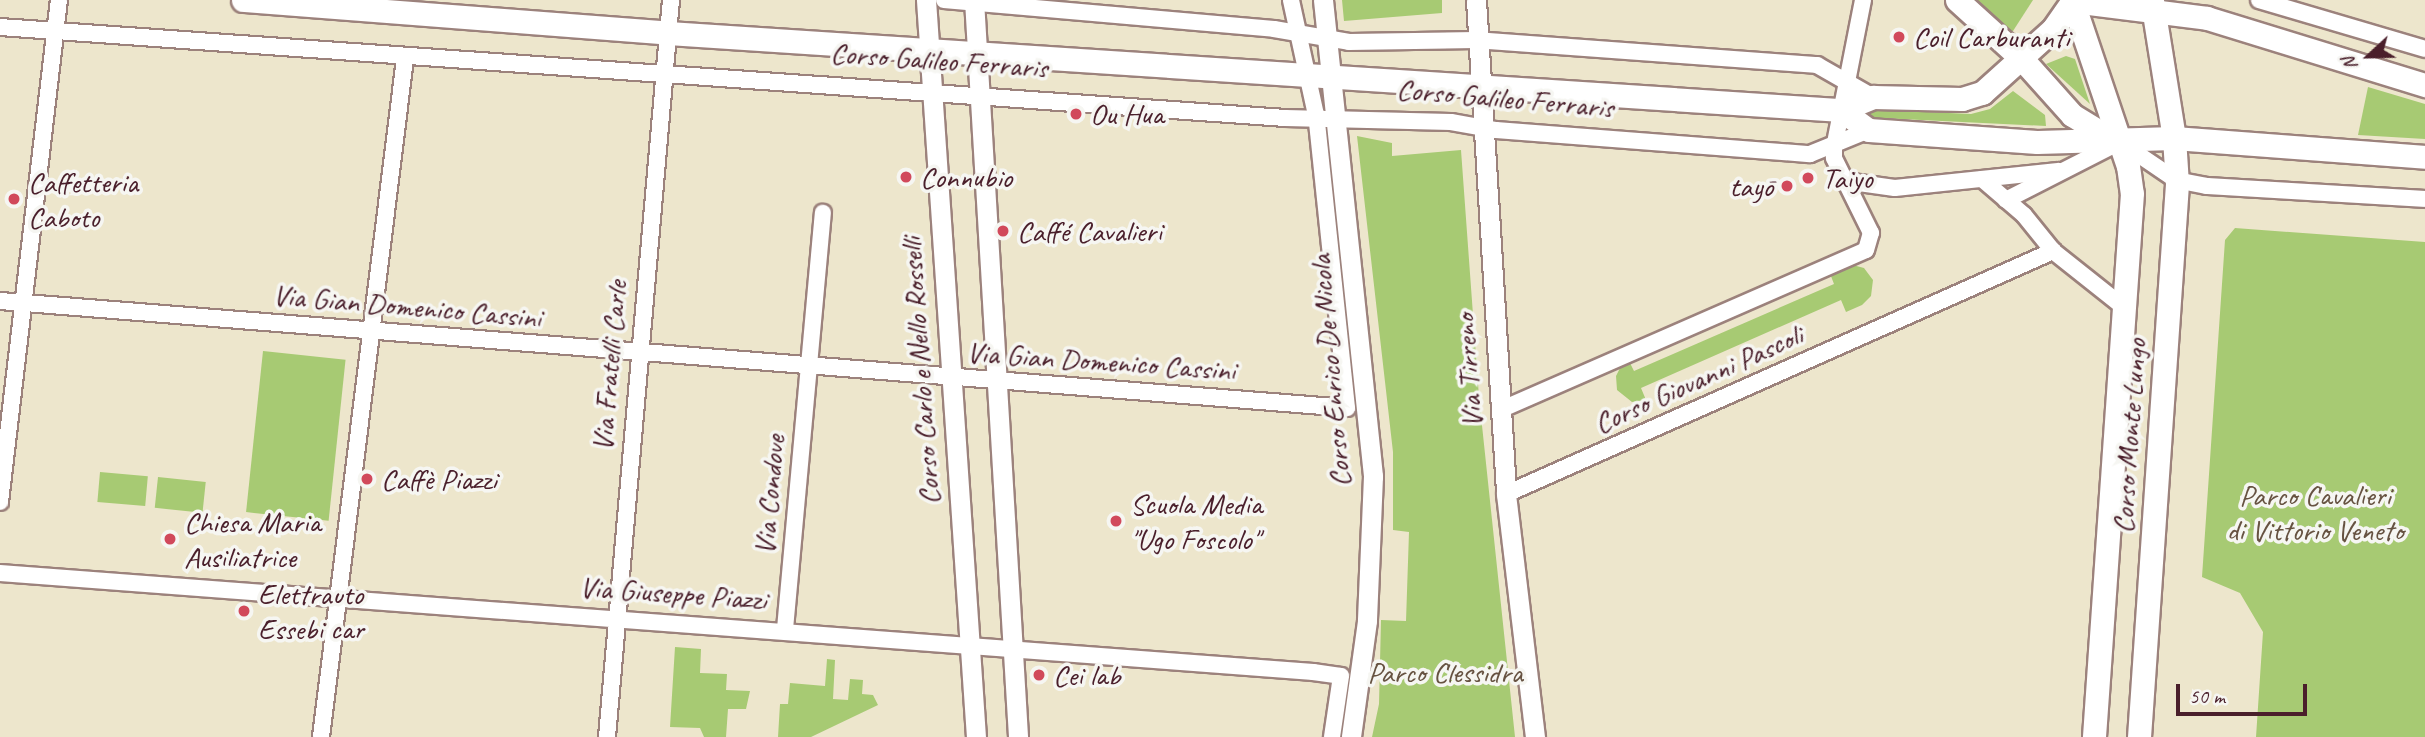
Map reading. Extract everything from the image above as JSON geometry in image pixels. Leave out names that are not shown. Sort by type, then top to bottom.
[{"type":"main road","name":"Corso Galileo Ferraris","points":[[243,0],[668,33],[1841,110]]},
{"type":"main road","points":[[1957,0],[2022,59],[2072,116],[2120,142]]},
{"type":"main road","points":[[1841,110],[1873,97],[1973,97],[1988,90],[2053,29],[2073,0],[2153,4],[2425,85]]},
{"type":"main road","name":"Corso Monte Lungo","points":[[2073,0],[2120,142],[2132,194],[2094,737]]},
{"type":"main road","name":"Corso Monte Lungo","points":[[2139,737],[2176,180],[2174,138],[2153,4]]},
{"type":"main road","points":[[1841,110],[1870,130],[2036,142],[2120,142],[2174,138],[2425,157]]},
{"type":"street","points":[[0,502],[58,0]]},
{"type":"street","name":"Via Fratelli Carle","points":[[607,737],[637,352],[671,0]]},
{"type":"street","name":"Corso Carlo e Nello Rosselli","points":[[926,0],[949,377],[976,737]]},
{"type":"street","name":"Corso Galileo Ferraris","points":[[944,0],[1295,32],[1327,38],[1476,40],[1817,65],[1873,97]]},
{"type":"street","name":"Corso Enrico De Nicola","points":[[1291,0],[1295,32],[1306,75],[1325,116],[1373,476],[1367,621],[1351,737]]},
{"type":"street","name":"Corso Enrico De Nicola","points":[[1323,0],[1331,77],[1325,116],[1348,408]]},
{"type":"street","name":"Via Tirreno","points":[[1476,0],[1481,127],[1506,494],[1535,737]]},
{"type":"street","points":[[1863,0],[1835,145],[1834,158],[1846,181],[1895,188],[2058,171]]},
{"type":"street","points":[[2259,0],[2425,49]]},
{"type":"street","points":[[974,2],[994,380],[1018,737]]},
{"type":"street","name":"Corso Galileo Ferraris","points":[[0,27],[405,59],[980,94],[1284,118],[1325,116],[1810,154],[1870,130]]},
{"type":"street","points":[[321,737],[405,59]]},
{"type":"street","points":[[2006,200],[2058,171],[2120,142],[2176,180],[2207,186],[2425,199]]},
{"type":"street","points":[[1982,179],[2006,200],[2053,251],[2125,308]]},
{"type":"street","name":"Corso Giovanni Pascoli","points":[[1500,410],[1867,250],[1873,239],[1846,181]]},
{"type":"street","points":[[809,366],[823,213]]},
{"type":"street","name":"Corso Giovanni Pascoli","points":[[1506,494],[2053,251]]},
{"type":"street","name":"Via Gian Domenico Cassini","points":[[0,301],[1348,408]]},
{"type":"street","name":"Via Condove","points":[[785,629],[809,366]]},
{"type":"street","name":"Via Giuseppe Piazzi","points":[[0,573],[785,629],[1341,676],[1332,737]]},
{"type":"green space","points":[[1342,0],[1442,0],[1442,13],[1344,21]]},
{"type":"green space","points":[[1976,0],[2033,0],[2013,31],[2008,31]]},
{"type":"green space","points":[[2066,56],[2075,59],[2090,104],[2046,64]]},
{"type":"green space","points":[[2368,87],[2425,104],[2425,139],[2358,135]]},
{"type":"green space","points":[[2013,91],[2045,115],[2046,126],[1860,117],[1860,109],[1971,114],[1990,109]]},
{"type":"green space","name":"Parco Clessidra","points":[[1357,136],[1392,143],[1392,156],[1461,150],[1479,397],[1515,737],[1372,737],[1379,704],[1381,620],[1406,621],[1409,532],[1393,530],[1393,452]]},
{"type":"green space","name":"Parco Cavalieri di Vittorio Veneto","points":[[2235,228],[2425,242],[2425,737],[2256,737],[2263,632],[2240,593],[2202,577],[2225,240]]},
{"type":"green space","points":[[1849,264],[1864,268],[1873,280],[1871,296],[1862,305],[1846,312],[1841,300],[1641,388],[1646,400],[1632,402],[1617,390],[1616,376],[1622,364],[1629,361],[1634,371],[1834,284],[1829,271]]},
{"type":"green space","points":[[263,351],[346,360],[329,521],[246,512]]},
{"type":"green space","points":[[100,472],[148,476],[145,506],[97,502]]},
{"type":"green space","points":[[158,477],[206,482],[202,513],[155,508]]},
{"type":"green space","points":[[675,647],[701,649],[700,673],[727,674],[726,690],[750,691],[746,709],[728,709],[726,737],[704,737],[700,728],[670,727]]},
{"type":"green space","points":[[827,659],[835,660],[833,699],[848,700],[850,679],[863,680],[862,694],[873,695],[878,705],[811,737],[778,737],[780,704],[788,704],[790,683],[825,686]]},
{"type":"place","name":"Coil Carburanti","points":[[1899,37]]},
{"type":"place","name":"Ou Hua","points":[[1076,114]]},
{"type":"place","name":"Connubio","points":[[906,177]]},
{"type":"place","name":"Taiyo","points":[[1808,178]]},
{"type":"place","name":"tayō","points":[[1787,186]]},
{"type":"place","name":"Caffetteria Caboto","points":[[14,199]]},
{"type":"place","name":"Caffé Cavalieri","points":[[1003,231]]},
{"type":"place","name":"Caffè Piazzi","points":[[367,479]]},
{"type":"place","name":"Scuola Media \"Ugo Foscolo\"","points":[[1116,521]]},
{"type":"place","name":"Chiesa Maria Ausiliatrice","points":[[170,539]]},
{"type":"place","name":"Elettrauto Essebi car","points":[[244,611]]},
{"type":"place","name":"Cei lab","points":[[1039,675]]}]
